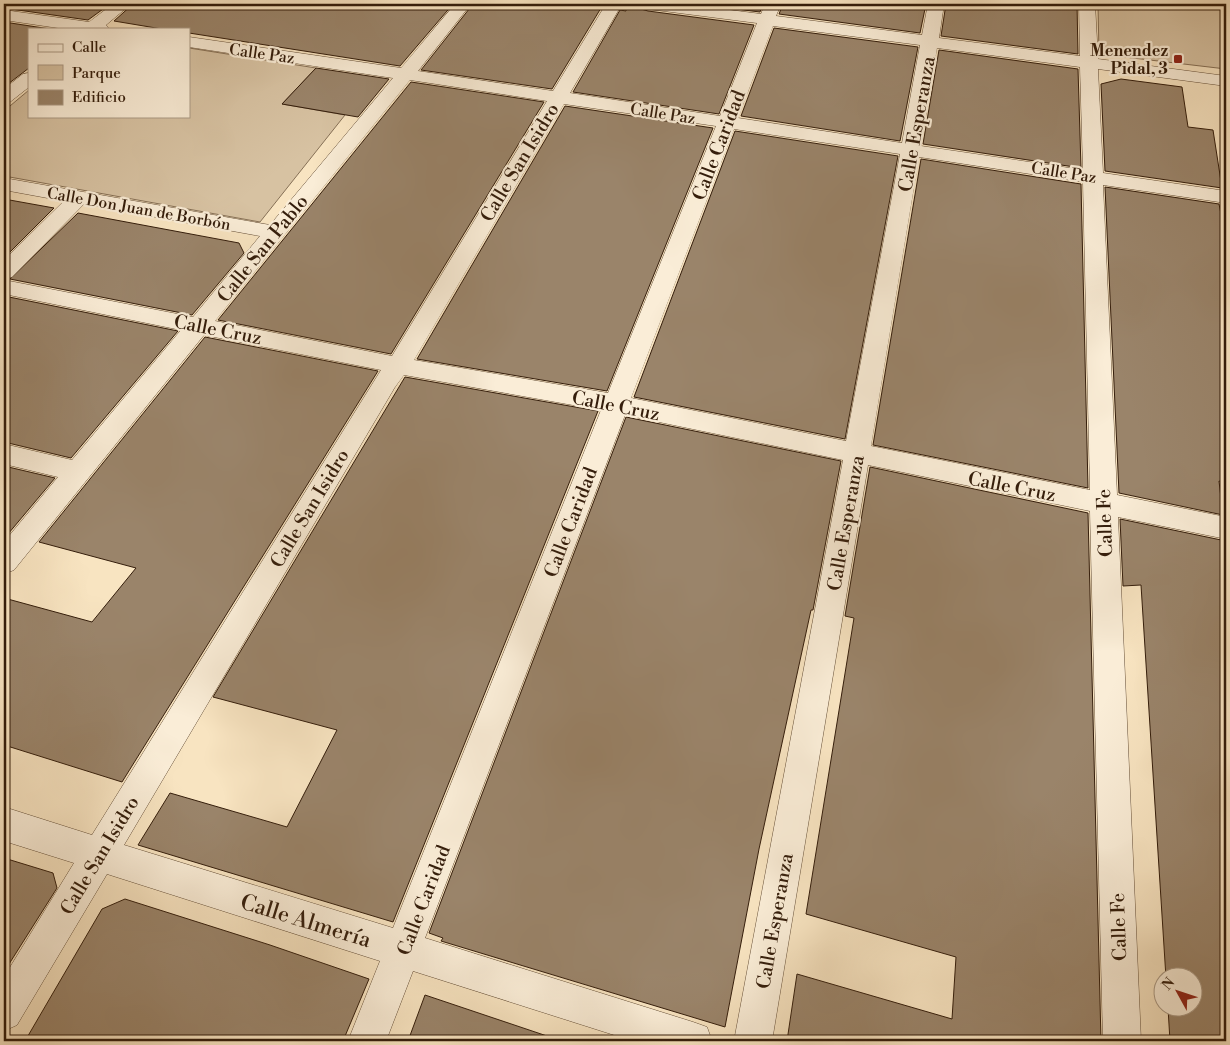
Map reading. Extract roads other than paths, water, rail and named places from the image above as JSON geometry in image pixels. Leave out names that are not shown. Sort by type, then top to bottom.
[{"type":"street","points":[[4,15],[95,28],[123,4]]},
{"type":"street","name":"Calle San Pablo","points":[[4,562],[197,324],[463,4]]},
{"type":"street","name":"Calle San Isidro","points":[[4,1012],[381,390],[398,366],[614,4]]},
{"type":"street","points":[[648,4],[770,12],[930,42],[1226,81]]},
{"type":"street","name":"Calle Esperanza","points":[[753,1041],[936,4]]},
{"type":"street","name":"Calle Fe","points":[[1087,4],[1122,1041]]},
{"type":"street","name":"Calle Caridad","points":[[368,1041],[770,12]]},
{"type":"street","name":"Calle Paz","points":[[190,42],[1226,197]]},
{"type":"street","points":[[4,98],[28,79]]},
{"type":"street","name":"Calle Don Juan de Borbón","points":[[4,184],[275,232]]},
{"type":"street","points":[[4,272],[80,197]]},
{"type":"street","name":"Calle Cruz","points":[[4,287],[197,324],[398,366],[617,404],[857,455],[1226,528]]},
{"type":"street","points":[[4,454],[78,472]]},
{"type":"street","name":"Calle Almería","points":[[4,824],[693,1041]]},
{"type":"place","name":"Menendez Pidal, 3","points":[[1178,59]]}]
